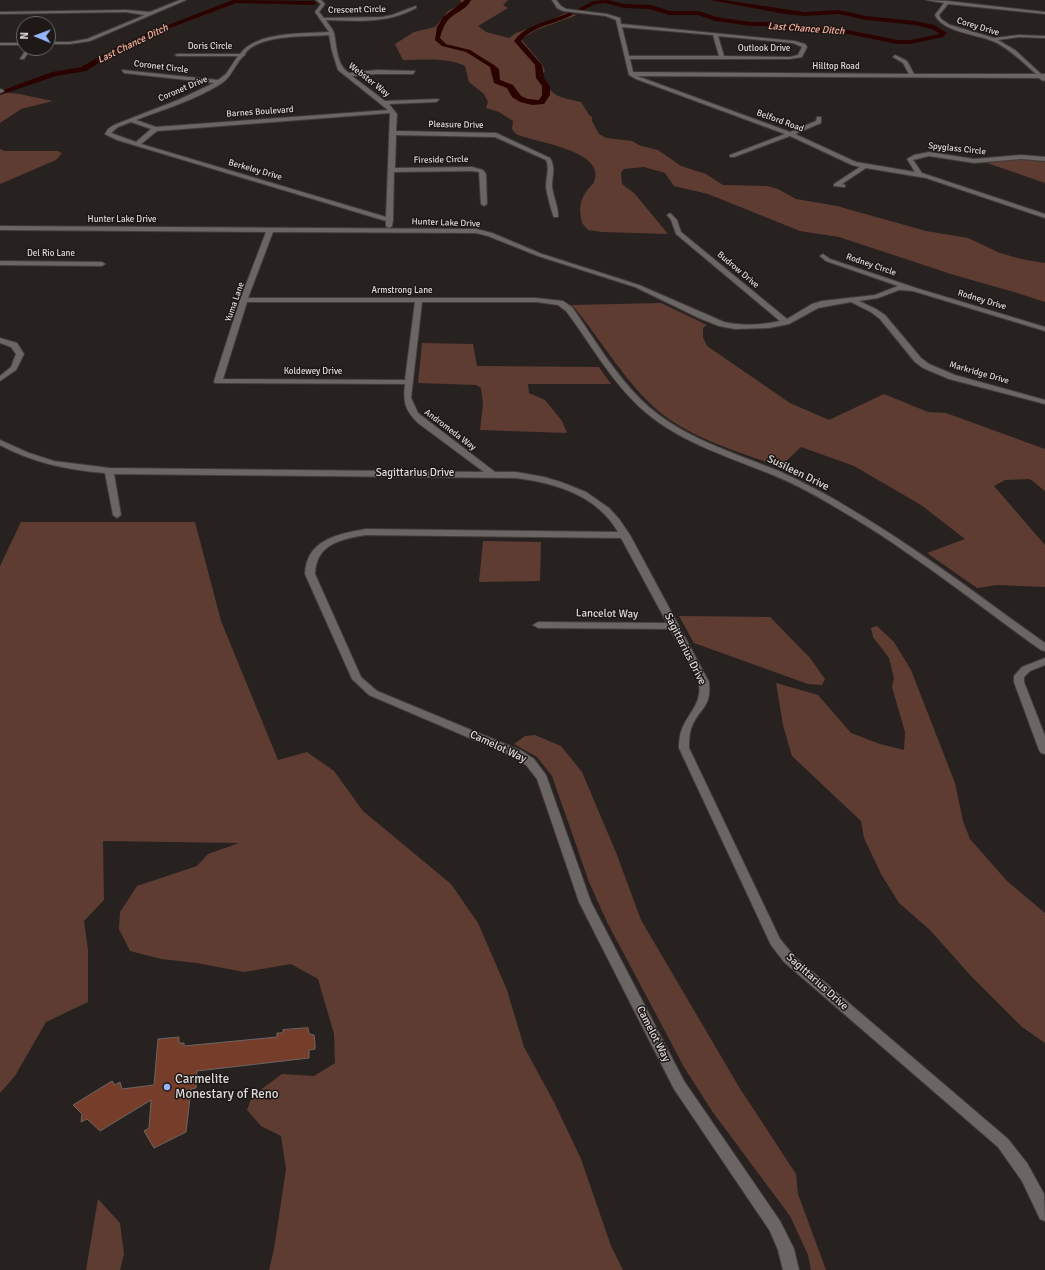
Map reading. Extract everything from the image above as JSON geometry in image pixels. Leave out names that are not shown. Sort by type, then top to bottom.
[{"type":"street","points":[[56,43],[70,43],[88,40],[184,0]]},
{"type":"street","points":[[322,19],[317,12],[321,1],[330,0]]},
{"type":"street","points":[[554,0],[559,7],[565,10],[614,17],[618,19],[631,74]]},
{"type":"street","points":[[928,0],[1045,13]]},
{"type":"street","name":"Corey Drive","points":[[947,2],[937,15],[940,21],[950,26],[995,39],[1013,49],[1043,76],[1045,81]]},
{"type":"street","name":"Crescent Circle","points":[[322,19],[387,18],[403,15],[414,7]]},
{"type":"street","points":[[0,13],[125,11],[152,14]]},
{"type":"street","name":"Webster Way","points":[[322,19],[332,33],[334,51],[340,69],[393,111],[395,133],[390,220],[388,231]]},
{"type":"street","name":"Outlook Drive","points":[[620,26],[794,42],[805,47],[801,55],[794,57],[627,57]]},
{"type":"street","name":"Coronet Drive","points":[[137,144],[108,134],[112,128],[200,92],[220,82],[231,72],[252,44],[275,38],[332,33]]},
{"type":"street","points":[[714,35],[722,57]]},
{"type":"street","points":[[995,39],[1019,36],[1045,37]]},
{"type":"street","points":[[0,44],[16,44]]},
{"type":"street","name":"Doris Circle","points":[[177,55],[243,55]]},
{"type":"street","points":[[895,56],[905,62],[913,76]]},
{"type":"street","name":"Coronet Circle","points":[[124,70],[220,82]]},
{"type":"street","points":[[346,75],[377,72],[414,72]]},
{"type":"street","name":"Hilltop Road","points":[[631,74],[1043,76]]},
{"type":"street","name":"Belford Road","points":[[631,74],[643,81],[790,134],[814,144],[847,162],[863,167],[919,174],[980,192],[1045,216]]},
{"type":"street","points":[[384,103],[436,100]]},
{"type":"street","name":"Barnes Boulevard","points":[[130,120],[155,129],[393,111]]},
{"type":"street","points":[[732,156],[816,124],[820,121],[819,118]]},
{"type":"street","points":[[137,144],[155,129]]},
{"type":"street","name":"Pleasure Drive","points":[[395,133],[496,135],[548,158],[551,164],[549,187],[554,204],[553,209],[556,216]]},
{"type":"street","name":"Berkeley Drive","points":[[137,144],[390,220]]},
{"type":"street","name":"Spyglass Circle","points":[[919,174],[910,160],[922,154],[943,154],[974,161],[1021,157],[1045,160]]},
{"type":"street","points":[[843,186],[836,185],[863,167]]},
{"type":"street","name":"Fireside Circle","points":[[392,170],[472,169],[481,171],[483,174],[484,204]]},
{"type":"street","name":"Budrow Drive","points":[[670,214],[674,220],[678,233],[786,322]]},
{"type":"street","name":"Hunter Lake Drive","points":[[0,228],[456,231],[482,233],[540,255],[637,286],[722,324],[758,328],[786,322],[815,306],[834,301],[867,298],[898,288],[914,289]]},
{"type":"street","name":"Yuma Lane","points":[[218,381],[244,300],[270,230]]},
{"type":"street","name":"Rodney Circle","points":[[824,256],[828,260],[914,289]]},
{"type":"street","name":"Del Rio Lane","points":[[0,263],[102,264]]},
{"type":"street","name":"Rodney Drive","points":[[914,289],[1045,329]]},
{"type":"street","name":"Markridge Drive","points":[[882,294],[878,299],[877,308],[918,360],[926,366],[952,377],[1045,402]]},
{"type":"street","name":"Armstrong Lane","points":[[244,300],[536,300],[560,304]]},
{"type":"street","name":"Andromeda Way","points":[[419,300],[407,398],[414,414],[491,473]]},
{"type":"street","name":"Markridge Drive","points":[[834,301],[862,303],[876,310],[883,317]]},
{"type":"street","name":"Susileen Drive","points":[[560,304],[570,309],[630,392],[658,418],[675,430],[815,491],[897,543],[1045,648]]},
{"type":"street","points":[[0,340],[14,345],[20,354],[14,370],[0,379]]},
{"type":"street","name":"Koldewey Drive","points":[[218,381],[408,382]]},
{"type":"street","name":"Sagittarius Drive","points":[[0,442],[42,461],[84,469],[109,471],[491,473],[534,477],[570,487],[597,502],[609,512],[625,535],[704,682],[706,690],[705,699],[701,708],[685,727],[683,737],[684,748],[775,942],[789,959],[1003,1143],[1020,1163],[1034,1186],[1045,1214]]},
{"type":"street","points":[[109,471],[117,515]]},
{"type":"street","name":"Camelot Way","points":[[625,535],[366,532],[341,537],[326,544],[315,552],[309,566],[310,574],[357,679],[363,686],[373,693],[518,754],[536,769],[542,778],[585,902],[679,1085],[775,1226],[786,1249],[791,1270]]},
{"type":"street","name":"Lancelot Way","points":[[538,625],[674,626]]},
{"type":"street","points":[[1045,661],[1026,669],[1019,676],[1019,682],[1045,750]]},
{"type":"shaded area","points":[[236,0],[250,3],[237,3],[159,32],[87,69],[54,76],[13,90],[5,89],[55,73],[87,66],[140,37]]},
{"type":"shaded area","points":[[460,0],[508,0],[503,5],[508,8],[478,26],[486,32],[509,38],[516,33],[548,22],[565,13],[577,15],[536,30],[521,39],[542,64],[545,71],[542,74],[545,82],[552,92],[567,99],[581,102],[589,115],[592,117],[592,121],[599,134],[606,138],[632,141],[641,146],[658,150],[681,166],[706,174],[723,185],[767,186],[778,189],[796,199],[837,206],[926,231],[968,238],[1000,253],[1021,259],[1045,263],[1045,302],[954,275],[839,237],[800,231],[708,194],[674,186],[665,173],[644,167],[624,169],[621,173],[622,184],[635,194],[668,234],[602,232],[588,230],[582,223],[580,209],[583,197],[594,182],[595,171],[590,162],[580,155],[566,149],[516,134],[512,129],[513,121],[499,112],[486,108],[488,102],[484,94],[469,82],[465,66],[443,60],[403,60],[395,44],[414,32],[435,27],[448,11],[462,4]]},
{"type":"shaded area","points":[[0,92],[19,94],[53,101],[21,109],[0,123]]},
{"type":"shaded area","points":[[0,149],[5,151],[58,151],[62,153],[56,160],[0,184]]},
{"type":"shaded area","points":[[1017,159],[1045,162],[1045,183],[987,163]]},
{"type":"shaded area","points":[[661,303],[707,325],[703,328],[703,337],[707,346],[790,403],[829,420],[884,394],[928,412],[946,413],[1045,449],[1045,491],[1030,479],[1005,480],[994,486],[1045,545],[1045,587],[997,585],[977,588],[927,553],[965,539],[921,505],[854,466],[801,447],[780,467],[688,431],[661,413],[637,390],[572,305]]},
{"type":"shaded area","points":[[422,343],[473,344],[477,366],[599,367],[611,384],[528,384],[529,393],[545,400],[562,421],[567,433],[480,430],[483,404],[481,388],[476,385],[418,383]]},
{"type":"shaded area","points":[[21,522],[195,522],[221,621],[278,760],[307,752],[334,771],[363,811],[451,884],[478,923],[507,990],[524,1047],[554,1102],[581,1159],[611,1246],[623,1270],[269,1270],[274,1249],[286,1169],[281,1136],[261,1126],[247,1110],[252,1096],[282,1074],[314,1076],[335,1063],[334,1034],[318,979],[291,964],[244,972],[197,963],[161,959],[130,951],[119,929],[120,912],[137,886],[197,866],[208,854],[239,843],[103,841],[104,900],[84,921],[88,950],[88,1002],[46,1022],[15,1076],[0,1093],[0,566]]},
{"type":"shaded area","points":[[483,541],[541,542],[540,581],[479,582]]},
{"type":"shaded area","points":[[679,616],[770,617],[810,658],[825,679],[822,685],[808,684],[694,643]]},
{"type":"shaded area","points":[[877,626],[894,642],[911,670],[955,783],[963,821],[970,839],[1007,881],[1045,913],[1045,1043],[1022,1027],[971,976],[930,930],[899,903],[881,874],[864,838],[861,821],[792,756],[783,725],[776,683],[818,695],[851,733],[880,744],[904,750],[905,732],[892,687],[894,678],[889,658],[873,637],[871,628]]},
{"type":"shaded area","points":[[535,735],[561,746],[582,772],[617,855],[641,920],[739,1087],[796,1174],[798,1194],[826,1270],[811,1270],[808,1255],[790,1216],[712,1111],[684,1067],[607,922],[589,882],[552,776],[537,757],[514,744],[525,736]]},
{"type":"shaded area","points":[[98,1199],[120,1223],[124,1254],[120,1270],[86,1270]]},
{"type":"building","name":"Carmelite Monestary of Reno","points":[[308,1028],[309,1034],[314,1035],[315,1043],[315,1049],[309,1050],[309,1058],[197,1071],[196,1088],[191,1089],[186,1132],[154,1148],[144,1131],[149,1128],[151,1100],[100,1131],[87,1119],[81,1122],[82,1114],[73,1105],[112,1081],[115,1085],[120,1082],[122,1089],[154,1085],[158,1039],[179,1037],[179,1043],[184,1043],[184,1046],[277,1037],[277,1033],[283,1033],[283,1030]]},
{"type":"waterway","name":"Last Chance Ditch","points":[[468,0],[466,4],[449,14],[442,22],[437,39],[444,45],[468,51],[492,66],[495,69],[497,81],[510,87],[518,98],[527,102],[541,102],[546,95],[546,86],[540,78],[538,65],[517,41],[521,36],[533,28],[570,14]]},
{"type":"waterway","name":"Last Chance Ditch","points":[[579,10],[595,2],[605,1],[624,6],[651,7],[669,13],[699,13],[715,19],[751,24],[769,24],[810,31],[843,31],[897,42],[910,42],[943,35],[944,33],[934,27],[915,23],[866,18],[839,12],[804,14],[713,0]]},
{"type":"waterway","name":"Last Chance Ditch","points":[[0,93],[55,74],[83,69],[119,48],[152,33],[236,1],[314,3]]},
{"type":"place","name":"Carmelite Monestary of Reno","points":[[167,1087]]}]
